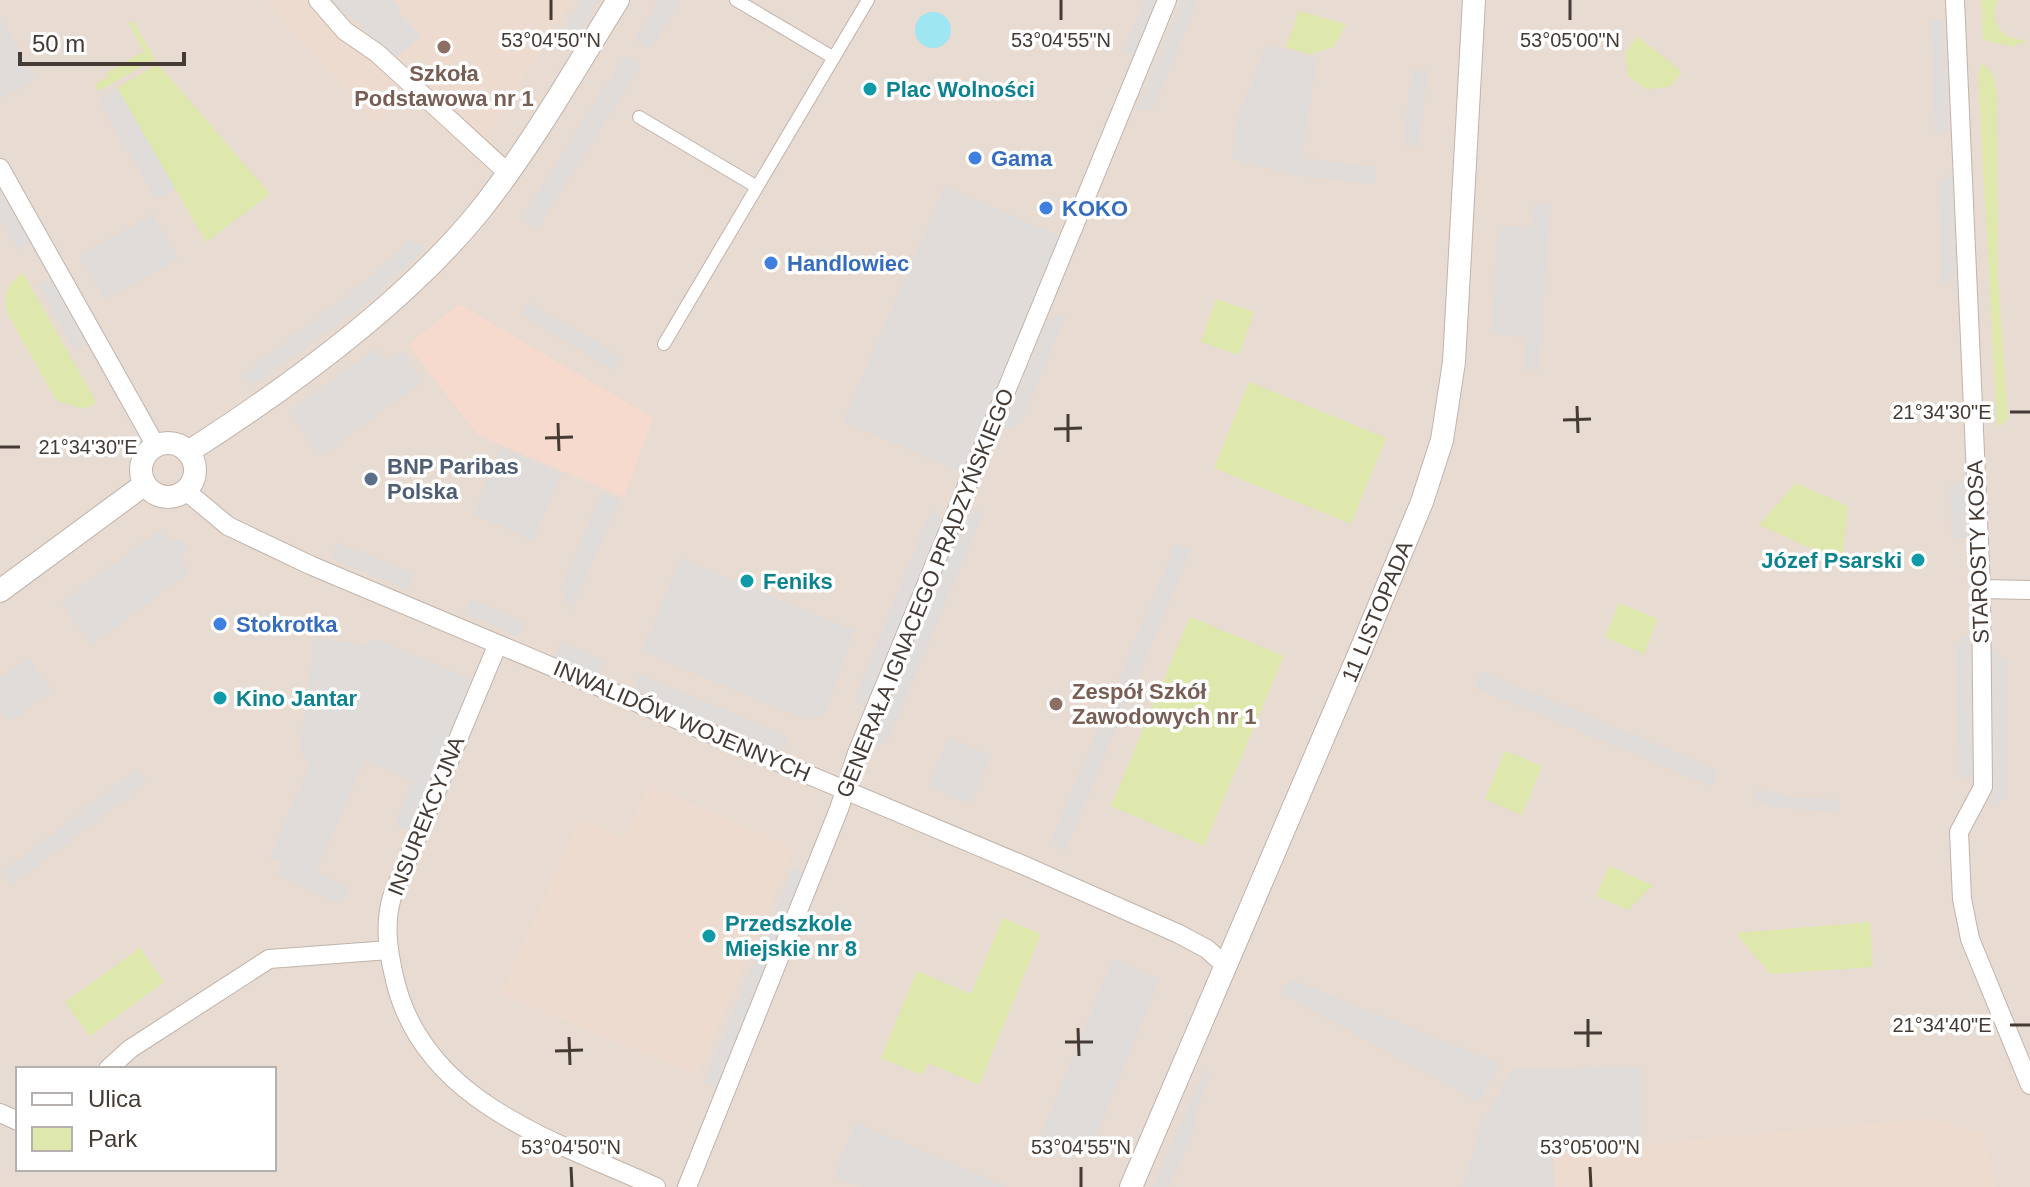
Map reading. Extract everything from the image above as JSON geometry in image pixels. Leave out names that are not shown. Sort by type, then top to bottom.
[{"type":"street","points":[[318,0],[345,31],[377,53],[508,173]]},
{"type":"street","points":[[188,452],[393,302],[452,243],[508,173],[618,0]]},
{"type":"street","points":[[736,0],[834,58]]},
{"type":"street","points":[[664,344],[868,0]]},
{"type":"street","name":"GENERAŁA IGNACEGO PRĄDZYŃSKIEGO","points":[[687,1187],[846,789],[857,753],[1167,0]]},
{"type":"street","name":"11 LISTOPADA","points":[[1131,1187],[1362,647],[1422,502],[1442,440],[1454,362],[1474,0]]},
{"type":"street","name":"STAROSTY KOSA","points":[[1955,0],[1981,589],[1983,787],[1959,832],[1962,899],[1970,939],[2030,1085]]},
{"type":"street","points":[[639,117],[757,187]]},
{"type":"street","points":[[0,168],[156,446]]},
{"type":"street","points":[[173,443],[188,452],[195,467],[186,491],[164,497],[145,484],[142,463],[156,446],[173,443]]},
{"type":"street","points":[[0,591],[145,484]]},
{"type":"street","name":"INWALIDÓW WOJENNYCH","points":[[186,491],[228,526],[310,565],[497,646],[846,789],[1179,934],[1207,949],[1226,966]]},
{"type":"street","points":[[1981,589],[2030,590]]},
{"type":"street","name":"INSUREKCYJNA","points":[[497,646],[387,913],[389,950],[410,1022],[430,1056],[448,1076],[486,1107],[656,1187]]},
{"type":"street","points":[[110,1067],[130,1049],[269,959],[389,950]]},
{"type":"shaded area","points":[[0,0],[2030,0],[2030,1187],[0,1187]]},
{"type":"shaded area","points":[[265,0],[572,0],[474,157],[406,97],[376,125]]},
{"type":"shaded area","points":[[330,0],[393,0],[401,9],[399,12],[421,36],[396,58]]},
{"type":"shaded area","points":[[582,0],[599,0],[567,50],[550,50]]},
{"type":"shaded area","points":[[659,0],[681,0],[651,49],[635,39]]},
{"type":"shaded area","points":[[1145,0],[1159,0],[1135,57],[1123,52]]},
{"type":"shaded area","points":[[1182,0],[1198,0],[1153,109],[1137,110]]},
{"type":"shaded area","points":[[0,17],[36,79],[0,99]]},
{"type":"shaded area","points":[[1943,19],[1948,133],[1935,133],[1930,20]]},
{"type":"shaded area","points":[[1267,44],[1317,59],[1302,158],[1376,167],[1375,184],[1291,175],[1233,159],[1235,126]]},
{"type":"shaded area","points":[[625,55],[641,65],[537,229],[521,219]]},
{"type":"shaded area","points":[[1412,69],[1428,70],[1419,146],[1403,144]]},
{"type":"shaded area","points":[[117,88],[175,188],[156,199],[98,99]]},
{"type":"shaded area","points":[[1953,172],[1956,272],[1942,286],[1938,184]]},
{"type":"shaded area","points":[[945,186],[1061,237],[961,472],[843,421]]},
{"type":"shaded area","points":[[0,191],[31,243],[19,251],[0,218]]},
{"type":"shaded area","points":[[1535,203],[1551,204],[1539,370],[1524,369],[1526,337],[1491,334],[1499,226],[1532,228]]},
{"type":"shaded area","points":[[153,214],[178,258],[105,300],[79,256]]},
{"type":"shaded area","points":[[410,240],[425,249],[371,299],[251,387],[240,376],[357,288]]},
{"type":"shaded area","points":[[51,277],[89,343],[75,351],[38,285]]},
{"type":"shaded area","points":[[528,302],[622,357],[613,370],[520,313]]},
{"type":"shaded area","points":[[459,304],[653,418],[624,497],[478,435],[408,345]]},
{"type":"shaded area","points":[[1066,314],[1021,423],[1003,430],[1048,319]]},
{"type":"shaded area","points":[[376,348],[386,362],[401,351],[423,381],[320,456],[288,412]]},
{"type":"shaded area","points":[[501,447],[562,474],[533,540],[473,514]]},
{"type":"shaded area","points":[[1965,482],[1967,537],[1952,538],[1950,484]]},
{"type":"shaded area","points":[[602,492],[620,500],[571,611],[561,588]]},
{"type":"shaded area","points":[[932,508],[946,521],[867,711],[855,698]]},
{"type":"shaded area","points":[[985,509],[887,743],[867,749],[967,515]]},
{"type":"shaded area","points":[[160,530],[170,542],[181,540],[188,549],[181,559],[190,572],[92,644],[61,602]]},
{"type":"shaded area","points":[[338,543],[414,574],[407,590],[330,558]]},
{"type":"shaded area","points":[[1176,543],[1191,550],[1065,851],[1050,844]]},
{"type":"shaded area","points":[[681,558],[854,631],[826,712],[805,719],[642,651]]},
{"type":"shaded area","points":[[470,599],[525,622],[519,636],[465,614]]},
{"type":"shaded area","points":[[1969,632],[1973,777],[1959,778],[1955,646]]},
{"type":"shaded area","points":[[315,637],[365,645],[378,640],[473,680],[409,831],[394,824],[413,781],[365,760],[316,872],[349,888],[341,904],[278,876],[283,863],[270,857],[310,764],[300,749]]},
{"type":"shaded area","points":[[561,642],[604,660],[598,674],[555,657]]},
{"type":"shaded area","points":[[1991,648],[2008,663],[2008,794],[1995,807],[1991,803]]},
{"type":"shaded area","points":[[29,658],[52,691],[10,721],[0,707],[0,678]]},
{"type":"shaded area","points":[[1481,671],[1718,770],[1712,786],[1474,687]]},
{"type":"shaded area","points":[[639,674],[789,737],[783,751],[633,688]]},
{"type":"shaded area","points":[[949,738],[991,755],[971,804],[928,787]]},
{"type":"shaded area","points":[[136,770],[146,783],[12,884],[2,872]]},
{"type":"shaded area","points":[[648,784],[794,848],[697,1075],[500,994],[580,818],[626,838]]},
{"type":"shaded area","points":[[1758,789],[1795,798],[1840,800],[1839,813],[1771,806],[1753,800]]},
{"type":"shaded area","points":[[793,868],[807,873],[720,1089],[704,1082]]},
{"type":"shaded area","points":[[1113,959],[1160,979],[1088,1156],[1040,1137]]},
{"type":"shaded area","points":[[1290,979],[1500,1064],[1479,1102],[1280,992]]},
{"type":"shaded area","points":[[1206,1066],[1210,1078],[1198,1106],[1194,1130],[1169,1187],[1153,1187]]},
{"type":"shaded area","points":[[1641,1067],[1641,1144],[1552,1151],[1554,1187],[1463,1187],[1482,1123],[1513,1069]]},
{"type":"shaded area","points":[[1933,1118],[1984,1134],[1996,1187],[1555,1187],[1553,1152]]},
{"type":"shaded area","points":[[855,1123],[1007,1187],[863,1187],[834,1176]]},
{"type":"green space","points":[[1981,0],[1998,0],[1995,16],[1999,29],[2010,37],[2026,40],[2023,44],[2017,43],[2016,47],[1983,40]]},
{"type":"green space","points":[[1299,11],[1346,24],[1334,47],[1310,54],[1286,47]]},
{"type":"green space","points":[[134,22],[155,59],[99,91],[95,84],[108,77],[106,73],[144,51],[128,23]]},
{"type":"green space","points":[[1637,36],[1682,72],[1670,87],[1646,89],[1628,76],[1625,53]]},
{"type":"green space","points":[[1983,62],[1994,77],[1997,96],[1998,274],[2008,419],[2002,425],[1997,425],[1978,73]]},
{"type":"green space","points":[[158,64],[270,194],[206,242],[117,88]]},
{"type":"green space","points":[[23,273],[97,403],[83,409],[56,400],[6,307],[6,294],[12,282]]},
{"type":"green space","points":[[1216,299],[1254,312],[1239,355],[1201,342]]},
{"type":"green space","points":[[1249,382],[1386,438],[1351,524],[1214,468]]},
{"type":"green space","points":[[1796,483],[1848,506],[1842,562],[1759,525]]},
{"type":"green space","points":[[1619,603],[1658,619],[1644,654],[1605,637]]},
{"type":"green space","points":[[1190,617],[1284,656],[1204,846],[1111,806]]},
{"type":"green space","points":[[1505,751],[1542,766],[1522,815],[1485,799]]},
{"type":"green space","points":[[1609,866],[1653,885],[1628,910],[1596,896]]},
{"type":"green space","points":[[1003,918],[1041,934],[979,1085],[928,1063],[922,1075],[881,1058],[917,971],[971,994]]},
{"type":"green space","points":[[1870,922],[1873,967],[1770,974],[1736,933]]},
{"type":"green space","points":[[140,948],[164,982],[90,1036],[65,1002]]},
{"type":"water","points":[[933,12],[945,18],[951,30],[945,42],[933,48],[921,42],[915,30],[921,18]]},
{"type":"place","name":"Szkoła Podstawowa nr 1","points":[[444,47]]},
{"type":"place","name":"Plac Wolności","points":[[870,89]]},
{"type":"place","name":"Gama","points":[[975,158]]},
{"type":"place","name":"KOKO","points":[[1046,208]]},
{"type":"place","name":"Handlowiec","points":[[771,263]]},
{"type":"place","name":"BNP Paribas Polska","points":[[371,479]]},
{"type":"place","name":"Józef Psarski","points":[[1918,560]]},
{"type":"place","name":"Feniks","points":[[747,581]]},
{"type":"place","name":"Stokrotka","points":[[220,624]]},
{"type":"place","name":"Kino Jantar","points":[[220,698]]},
{"type":"place","name":"Zespół Szkół Zawodowych nr 1","points":[[1056,704]]},
{"type":"place","name":"Przedszkole Miejskie nr 8","points":[[709,936]]}]
